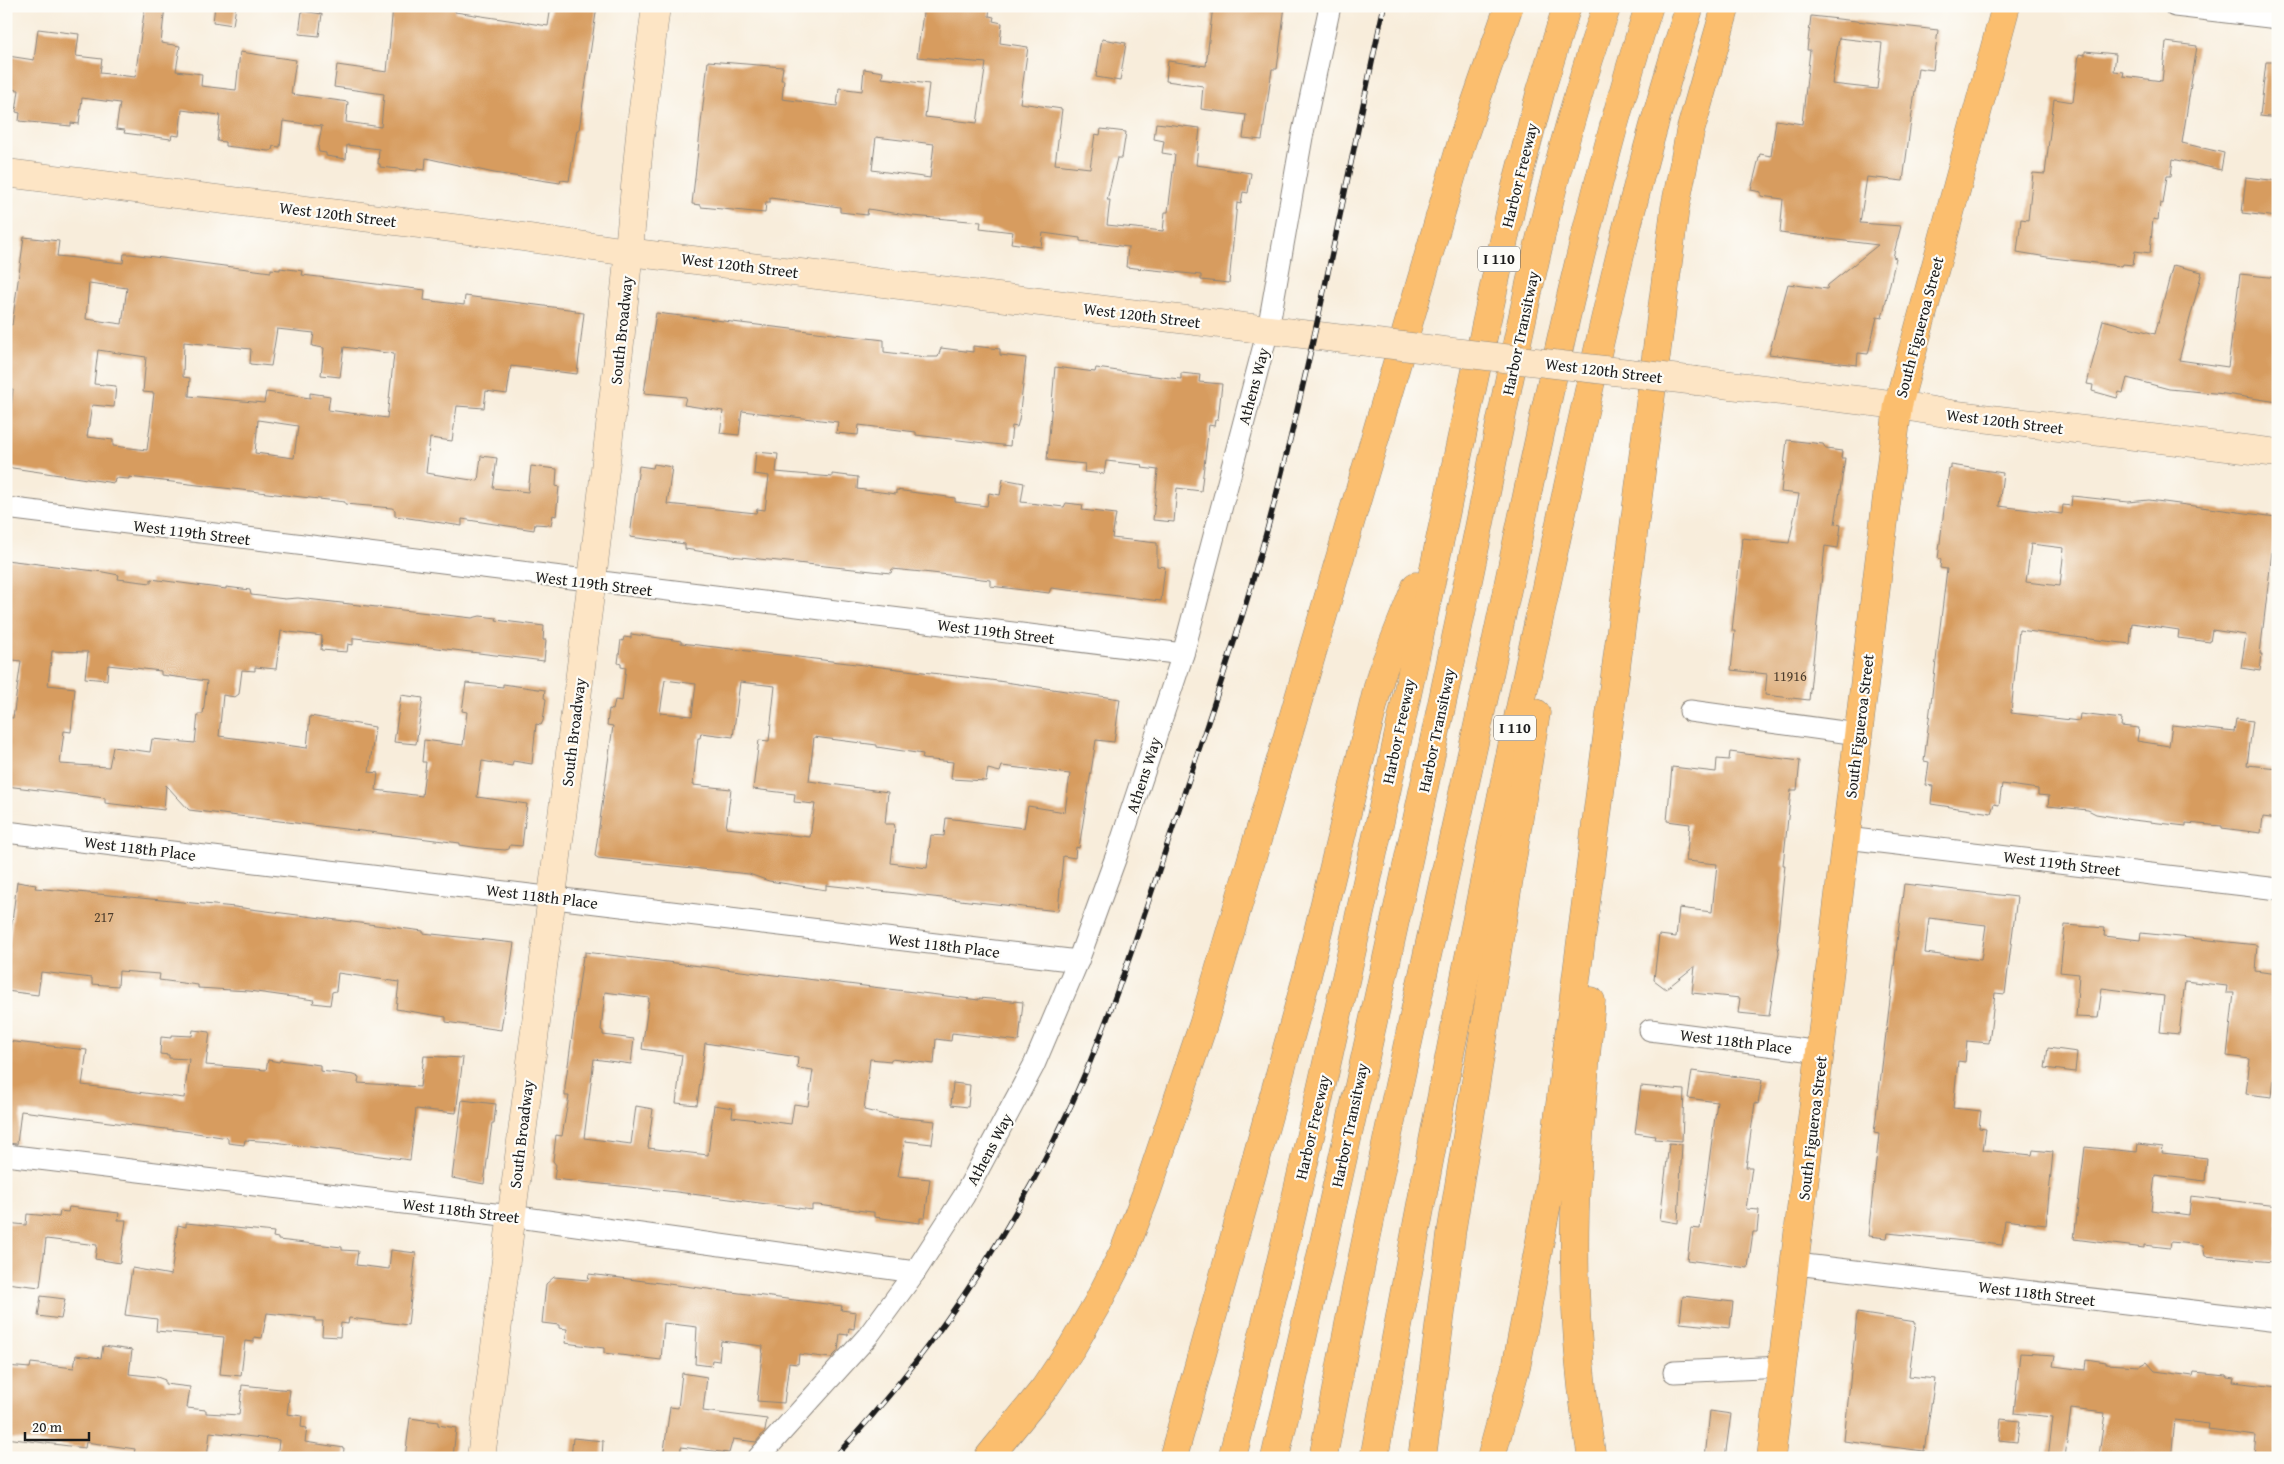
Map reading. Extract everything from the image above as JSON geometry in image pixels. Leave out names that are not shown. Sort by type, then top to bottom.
[{"type":"main road","points":[[988,1458],[1044,1389],[1072,1347],[1097,1304],[1124,1251],[1146,1194],[1203,1025],[1462,141],[1508,6]]},
{"type":"main road","name":"Harbor Freeway","points":[[1232,1458],[1279,1271],[1333,1032],[1515,190],[1541,90],[1567,6]]},
{"type":"main road","name":"Harbor Transitway","points":[[1275,1457],[1443,698],[1537,257],[1560,158],[1608,6]]},
{"type":"main road","points":[[1324,1458],[1418,1002],[1580,252],[1617,110],[1649,6]]},
{"type":"main road","name":"I 110","points":[[1374,1458],[1416,1227],[1497,810],[1635,189],[1662,90],[1690,6]]},
{"type":"main road","points":[[1491,1458],[1518,1363],[1548,1198],[1675,208],[1690,132],[1726,6]]},
{"type":"main road","name":"South Figueroa Street","points":[[1771,1458],[1796,1264],[1898,405],[2006,6]]},
{"type":"main road","points":[[1422,1458],[1452,1228],[1581,426]]},
{"type":"main road","points":[[1173,1458],[1222,1276],[1306,980],[1381,674],[1444,515]]},
{"type":"main road","points":[[1592,1458],[1579,1346],[1576,1213],[1620,632]]},
{"type":"main road","points":[[1158,1458],[1222,1276]]},
{"type":"street","name":"South Broadway","points":[[481,1458],[592,582],[620,342],[641,126],[656,6]]},
{"type":"street","name":"Athens Way","points":[[758,1458],[868,1336],[915,1272],[964,1196],[1034,1065],[1078,960],[1118,854],[1182,654],[1268,330],[1302,137],[1330,6]]},
{"type":"street","points":[[2175,6],[2278,18]]},
{"type":"street","name":"West 120th Street","points":[[6,173],[501,234],[628,252],[1898,405],[1957,416],[2278,453]]},
{"type":"street","name":"West 119th Street","points":[[6,508],[1182,654]]},
{"type":"street","points":[[1690,711],[1858,734]]},
{"type":"street","name":"West 118th Place","points":[[6,832],[1078,960]]},
{"type":"street","name":"West 119th Street","points":[[1846,838],[2278,889]]},
{"type":"street","name":"West 118th Place","points":[[1650,1030],[1821,1052]]},
{"type":"street","name":"West 118th Street","points":[[6,1155],[511,1216],[915,1272]]},
{"type":"street","name":"West 118th Street","points":[[1796,1264],[2278,1321]]},
{"type":"street","points":[[1674,1372],[1783,1367]]},
{"type":"building","points":[[145,6],[165,6],[161,43],[180,46],[176,71],[202,74],[201,86],[236,90],[240,52],[296,60],[291,94],[348,102],[346,122],[381,127],[384,94],[334,87],[337,65],[387,72],[393,6],[456,6],[455,12],[548,26],[551,6],[597,6],[579,130],[577,130],[569,181],[561,180],[560,183],[494,173],[426,158],[425,170],[417,169],[417,171],[380,167],[380,164],[378,164],[379,149],[347,145],[346,159],[326,156],[326,153],[319,152],[318,148],[322,126],[283,121],[280,147],[273,146],[272,150],[269,151],[225,146],[225,142],[217,141],[220,115],[182,110],[179,136],[172,135],[171,139],[124,133],[125,130],[116,129],[120,103],[82,98],[79,124],[71,123],[71,126],[19,121],[20,113],[16,112],[19,90],[8,89],[9,82],[6,81],[8,56],[34,60],[38,29],[79,34],[76,56],[102,59],[100,73],[135,77]]},
{"type":"building","points":[[215,6],[236,6],[233,25],[213,22]]},
{"type":"building","points":[[924,6],[990,6],[989,16],[994,17],[993,21],[1002,23],[1000,43],[1028,47],[1020,103],[1062,109],[1055,164],[1090,168],[1095,134],[1100,135],[1101,129],[1126,132],[1122,158],[1117,158],[1107,200],[1110,200],[1107,225],[1163,231],[1165,212],[1168,212],[1175,155],[1162,153],[1164,141],[1154,139],[1156,123],[1200,128],[1196,165],[1251,173],[1248,193],[1243,192],[1241,204],[1237,203],[1229,283],[1201,280],[1201,275],[1126,267],[1128,247],[1080,241],[1080,238],[1043,233],[1041,247],[1011,243],[1013,232],[980,228],[981,222],[912,216],[868,209],[867,215],[840,212],[840,207],[770,198],[770,202],[766,202],[765,213],[701,207],[701,205],[692,204],[708,61],[783,67],[781,80],[784,80],[782,99],[837,106],[839,88],[862,91],[864,69],[883,72],[882,78],[929,84],[925,117],[977,123],[986,63],[917,57]],"holes":[[[876,137],[934,144],[930,178],[872,170]]]},
{"type":"building","points":[[1213,6],[1285,6],[1277,69],[1272,69],[1262,140],[1243,138],[1246,115],[1201,109],[1203,86],[1166,81],[1168,61],[1206,66]]},
{"type":"building","points":[[302,11],[322,14],[319,36],[299,34]]},
{"type":"building","points":[[1811,16],[1938,30],[1933,70],[1918,68],[1903,181],[1867,177],[1860,223],[1901,226],[1893,257],[1896,258],[1882,318],[1877,317],[1868,354],[1858,353],[1857,365],[1769,354],[1788,284],[1827,289],[1828,285],[1878,245],[1780,233],[1783,199],[1761,196],[1761,192],[1751,190],[1760,154],[1771,156],[1776,120],[1802,124],[1810,50],[1807,50]],"holes":[[[1839,38],[1882,43],[1877,89],[1832,84]]]},
{"type":"building","points":[[1102,39],[1126,43],[1120,81],[1096,77]]},
{"type":"building","points":[[2166,42],[2197,46],[2182,143],[2224,153],[2221,170],[2173,159],[2171,176],[2167,176],[2163,204],[2160,203],[2158,220],[2153,219],[2150,253],[2135,251],[2133,265],[2123,264],[2122,266],[2017,252],[2021,219],[2028,220],[2033,173],[2045,174],[2054,99],[2073,102],[2079,54],[2085,55],[2085,51],[2116,54],[2114,71],[2124,72],[2123,76],[2162,81]]},
{"type":"building","points":[[2266,62],[2278,62],[2278,118],[2260,116]]},
{"type":"building","points":[[2246,177],[2278,181],[2278,217],[2242,213]]},
{"type":"building","points":[[24,237],[59,241],[57,256],[123,263],[124,254],[131,254],[271,272],[271,269],[280,270],[280,268],[303,271],[302,275],[425,290],[424,300],[464,305],[465,296],[576,310],[575,312],[584,313],[577,374],[511,366],[507,394],[486,391],[484,408],[457,406],[452,441],[430,438],[426,473],[478,481],[481,456],[497,458],[493,488],[528,492],[531,466],[557,469],[556,486],[559,487],[556,516],[553,515],[551,525],[535,524],[534,530],[462,519],[462,526],[395,516],[395,510],[392,508],[345,504],[345,502],[129,477],[129,479],[115,478],[114,483],[6,467],[6,428],[9,428],[13,389],[6,389],[6,349],[9,324],[12,325]],"holes":[[[89,283],[127,288],[122,324],[86,319]],[[277,329],[314,333],[312,346],[324,348],[321,375],[340,377],[344,347],[394,354],[387,418],[328,410],[330,396],[310,393],[310,398],[266,392],[264,403],[189,396],[190,378],[183,377],[184,342],[251,349],[250,364],[271,366]],[[98,350],[146,357],[143,392],[154,393],[147,450],[113,446],[113,440],[87,437],[92,405],[114,407],[116,386],[94,384]],[[258,420],[298,426],[294,458],[255,453]]]},
{"type":"building","points":[[2173,265],[2202,272],[2179,360],[2228,367],[2240,274],[2278,278],[2278,402],[2225,394],[2169,389],[2127,378],[2123,393],[2119,392],[2117,398],[2092,391],[2093,385],[2087,384],[2103,320],[2155,334]]},
{"type":"building","points":[[656,313],[884,340],[884,352],[926,357],[938,357],[941,348],[973,352],[973,346],[1000,349],[1000,355],[1026,358],[1017,427],[1012,426],[1010,446],[916,435],[916,432],[859,425],[858,435],[836,433],[838,422],[742,411],[739,435],[720,433],[723,411],[684,405],[686,397],[644,393]]},
{"type":"building","points":[[1055,367],[1095,372],[1096,368],[1181,379],[1181,373],[1200,375],[1199,382],[1222,384],[1218,420],[1215,420],[1214,426],[1209,425],[1201,491],[1177,488],[1174,522],[1153,520],[1158,470],[1142,468],[1143,465],[1106,461],[1104,474],[1084,472],[1085,464],[1047,460]]},
{"type":"building","points":[[1787,440],[1823,444],[1826,449],[1842,451],[1841,458],[1845,458],[1835,524],[1841,525],[1838,548],[1825,546],[1809,700],[1765,695],[1767,674],[1731,670],[1735,631],[1732,631],[1742,538],[1789,543],[1799,494],[1781,492]]},
{"type":"building","points":[[756,452],[778,454],[776,472],[832,477],[832,474],[858,477],[857,489],[896,494],[896,490],[955,498],[955,502],[987,506],[989,493],[1000,495],[1003,479],[1024,483],[1021,502],[1064,507],[1066,503],[1083,505],[1082,510],[1116,514],[1112,538],[1157,543],[1157,566],[1165,567],[1161,601],[1051,588],[1049,593],[990,586],[990,580],[932,573],[892,569],[891,573],[731,556],[685,549],[685,544],[630,537],[639,466],[653,468],[654,464],[672,467],[667,504],[756,513],[757,509],[765,510],[769,476],[754,474]]},
{"type":"building","points":[[1951,465],[2003,473],[1999,506],[2062,514],[2063,505],[2071,506],[2072,496],[2128,502],[2149,500],[2276,517],[2260,654],[2262,654],[2260,671],[2241,668],[2246,635],[2212,630],[2210,642],[2178,638],[2179,630],[2132,623],[2130,644],[2019,630],[2011,713],[2079,721],[2080,714],[2122,719],[2121,726],[2139,728],[2137,741],[2169,746],[2172,725],[2234,732],[2236,719],[2253,721],[2247,765],[2278,768],[2278,819],[2263,817],[2261,833],[2222,828],[2222,826],[2186,823],[2186,826],[2132,820],[2096,814],[2088,810],[2048,806],[2049,796],[2038,795],[2038,789],[2002,784],[1999,805],[1994,804],[1991,813],[1931,804],[1933,786],[1926,785],[1929,762],[1924,761],[1947,569],[1940,568],[1941,559],[1938,559],[1949,468],[1951,469]],"holes":[[[2031,544],[2064,548],[2060,586],[2026,582]]]},
{"type":"building","points":[[6,560],[103,572],[119,575],[118,579],[151,583],[151,579],[226,589],[226,587],[250,590],[251,595],[285,599],[298,598],[472,618],[480,616],[544,626],[543,640],[546,640],[544,661],[356,638],[353,638],[353,645],[348,644],[347,652],[321,650],[322,636],[281,631],[276,669],[255,667],[255,671],[242,670],[239,694],[235,697],[223,695],[219,736],[307,748],[310,716],[375,727],[369,772],[378,773],[376,790],[422,796],[426,762],[422,762],[424,740],[463,745],[467,712],[462,711],[466,683],[503,687],[503,684],[545,690],[544,698],[546,699],[543,721],[541,725],[536,724],[532,764],[513,761],[512,766],[482,761],[477,797],[527,804],[522,846],[510,845],[509,849],[505,850],[480,848],[460,845],[460,843],[189,810],[166,785],[164,810],[105,803],[105,798],[6,786],[6,717],[13,718],[21,661],[6,659]],"holes":[[[52,651],[88,652],[85,678],[107,680],[108,665],[161,671],[161,675],[207,681],[203,714],[198,714],[195,743],[152,739],[150,752],[113,747],[109,767],[60,764],[64,731],[71,732],[75,688],[48,685]]]},
{"type":"building","points":[[631,634],[681,641],[681,643],[998,681],[1120,699],[1114,742],[1096,740],[1079,848],[1076,847],[1075,858],[1063,856],[1058,911],[826,885],[826,890],[769,881],[749,874],[598,858],[595,856],[613,726],[607,725],[609,709],[613,710],[615,700],[622,701],[626,668],[621,667],[621,664],[618,663],[621,640],[623,641],[624,637],[631,638]],"holes":[[[665,680],[696,684],[692,716],[660,713]],[[740,682],[775,686],[769,741],[759,740],[753,789],[795,794],[794,802],[815,804],[810,837],[726,828],[731,789],[693,785],[698,738],[700,738],[701,733],[733,737]],[[814,737],[877,745],[877,747],[923,754],[922,759],[953,762],[951,779],[986,781],[988,769],[1000,772],[1002,766],[1070,774],[1065,812],[1028,806],[1024,828],[946,818],[944,836],[931,835],[927,868],[891,863],[895,827],[894,824],[885,824],[888,792],[809,781]]]},
{"type":"building","points":[[401,695],[423,698],[416,744],[394,742]]},
{"type":"building","points":[[1730,752],[1800,761],[1797,790],[1791,790],[1777,942],[1779,952],[1769,1016],[1738,1013],[1740,998],[1692,993],[1695,966],[1666,989],[1654,980],[1659,935],[1676,937],[1679,908],[1712,912],[1717,864],[1686,861],[1690,824],[1667,821],[1672,767],[1716,772],[1717,759],[1729,760]]},
{"type":"building","points":[[17,882],[36,885],[35,888],[235,907],[423,931],[423,933],[514,943],[501,1030],[446,1022],[446,1017],[396,1009],[399,982],[338,973],[336,991],[332,992],[330,1005],[313,1003],[314,1000],[249,991],[198,988],[198,985],[159,980],[160,974],[119,971],[118,986],[92,984],[92,978],[41,972],[38,995],[6,991],[6,970]]},
{"type":"building","points":[[1904,884],[2017,897],[2005,994],[1995,993],[1989,1043],[1967,1041],[1965,1062],[1958,1061],[1953,1108],[1981,1111],[1979,1128],[1986,1129],[1983,1150],[2032,1155],[2033,1150],[2053,1152],[2046,1225],[2005,1220],[2002,1245],[1888,1233],[1887,1238],[1868,1236],[1879,1134],[1874,1133]],"holes":[[[1929,918],[1986,925],[1981,960],[1925,953]]]},
{"type":"building","points":[[2065,925],[2105,928],[2104,936],[2140,940],[2141,933],[2257,945],[2255,971],[2278,974],[2278,1042],[2272,1097],[2246,1094],[2250,1059],[2227,1056],[2234,993],[2226,993],[2227,986],[2185,981],[2179,1034],[2160,1032],[2164,996],[2102,988],[2098,1018],[2076,1017],[2079,974],[2060,972]]},
{"type":"building","points":[[585,952],[979,1000],[979,998],[1023,1002],[1019,1041],[952,1033],[951,1041],[936,1039],[934,1064],[891,1059],[891,1061],[870,1059],[864,1110],[894,1117],[935,1121],[932,1144],[905,1141],[898,1176],[930,1179],[925,1218],[920,1218],[920,1223],[874,1217],[874,1212],[818,1205],[812,1205],[812,1210],[677,1192],[554,1179],[556,1165],[553,1161],[556,1135],[562,1136],[569,1096],[565,1096],[565,1087],[583,956],[585,957]],"holes":[[[605,992],[649,998],[642,1049],[682,1055],[676,1103],[697,1105],[705,1043],[798,1057],[797,1068],[813,1070],[808,1106],[794,1104],[791,1124],[732,1117],[733,1108],[714,1105],[708,1155],[648,1148],[653,1109],[636,1106],[631,1144],[584,1138],[594,1059],[631,1064],[634,1039],[603,1035],[601,1030]]]},
{"type":"building","points":[[193,1030],[210,1032],[206,1065],[266,1070],[268,1060],[279,1062],[280,1060],[320,1065],[320,1071],[354,1075],[359,1077],[358,1083],[420,1087],[424,1056],[463,1058],[456,1113],[416,1109],[410,1160],[274,1142],[245,1140],[244,1145],[228,1143],[228,1138],[190,1132],[21,1111],[17,1144],[6,1143],[6,1041],[87,1050],[82,1085],[184,1098],[189,1059],[169,1058],[169,1055],[160,1054],[161,1037],[171,1038],[171,1035],[192,1036]]},
{"type":"building","points":[[2048,1048],[2077,1052],[2075,1072],[2045,1068]]},
{"type":"building","points":[[1692,1071],[1762,1080],[1758,1104],[1755,1103],[1746,1167],[1752,1167],[1746,1209],[1759,1210],[1757,1232],[1753,1232],[1748,1268],[1687,1260],[1691,1228],[1700,1229],[1717,1102],[1688,1098]]},
{"type":"building","points":[[953,1083],[970,1085],[968,1107],[951,1105]]},
{"type":"building","points":[[1641,1086],[1684,1090],[1682,1141],[1654,1139],[1655,1136],[1635,1133]]},
{"type":"building","points":[[462,1100],[496,1104],[484,1184],[452,1178]]},
{"type":"building","points":[[1669,1143],[1682,1144],[1678,1223],[1660,1220]]},
{"type":"building","points":[[2138,1144],[2163,1147],[2162,1153],[2207,1158],[2205,1181],[2155,1175],[2151,1210],[2189,1215],[2191,1196],[2278,1206],[2273,1262],[2205,1256],[2203,1245],[2171,1242],[2170,1248],[2144,1245],[2144,1248],[2074,1239],[2085,1147],[2137,1152]]},
{"type":"building","points":[[69,1207],[119,1213],[118,1220],[126,1220],[120,1263],[95,1259],[97,1245],[46,1239],[40,1287],[6,1283],[6,1223],[26,1225],[27,1214],[59,1217],[60,1211],[68,1212]]},
{"type":"building","points":[[186,1223],[274,1232],[273,1237],[278,1238],[278,1240],[342,1247],[342,1250],[358,1251],[356,1265],[389,1269],[391,1250],[416,1253],[408,1325],[349,1318],[348,1324],[341,1323],[340,1337],[322,1336],[323,1321],[315,1321],[315,1318],[267,1313],[262,1338],[254,1337],[254,1342],[245,1341],[241,1376],[220,1374],[224,1337],[156,1331],[157,1319],[125,1315],[132,1268],[171,1275],[178,1225],[186,1227]]},
{"type":"building","points":[[589,1274],[842,1306],[841,1310],[856,1312],[854,1329],[849,1328],[848,1335],[840,1334],[838,1351],[831,1358],[799,1354],[798,1364],[789,1363],[784,1403],[757,1401],[763,1346],[721,1341],[719,1361],[712,1360],[711,1366],[695,1364],[697,1327],[664,1323],[661,1360],[604,1353],[604,1348],[565,1343],[567,1329],[559,1328],[559,1325],[542,1323],[546,1284],[554,1277],[588,1280]]},
{"type":"building","points":[[41,1296],[65,1299],[61,1319],[38,1316]]},
{"type":"building","points":[[1683,1296],[1733,1302],[1730,1328],[1680,1323]]},
{"type":"building","points":[[1857,1313],[1916,1322],[1909,1376],[1935,1379],[1924,1451],[1844,1441]]},
{"type":"building","points":[[103,1346],[132,1350],[129,1374],[157,1377],[165,1380],[165,1384],[190,1387],[187,1408],[206,1410],[206,1413],[239,1415],[242,1385],[290,1390],[287,1414],[302,1416],[301,1427],[307,1428],[305,1442],[344,1448],[343,1458],[277,1458],[279,1440],[210,1432],[207,1458],[163,1458],[134,1454],[135,1449],[86,1442],[85,1448],[6,1438],[6,1366],[30,1368],[31,1363],[74,1368],[76,1355],[101,1358]]},
{"type":"building","points":[[2020,1353],[2055,1355],[2053,1366],[2085,1370],[2086,1359],[2106,1362],[2106,1364],[2140,1366],[2147,1362],[2155,1371],[2193,1376],[2194,1372],[2226,1375],[2227,1377],[2234,1378],[2233,1382],[2278,1387],[2278,1433],[2275,1458],[2254,1456],[2256,1436],[2208,1430],[2209,1424],[2175,1420],[2171,1458],[2120,1458],[2099,1455],[2105,1413],[2071,1409],[2065,1458],[2048,1458],[2053,1417],[2014,1413]]},
{"type":"building","points":[[682,1373],[707,1377],[703,1411],[767,1419],[765,1431],[756,1442],[733,1439],[729,1453],[681,1447],[680,1458],[663,1458],[670,1407],[678,1408]]},
{"type":"building","points":[[1710,1411],[1731,1414],[1725,1458],[1705,1458]]},
{"type":"building","points":[[410,1418],[438,1422],[438,1425],[456,1428],[453,1458],[405,1458]]},
{"type":"building","points":[[2001,1419],[2020,1421],[2017,1442],[1999,1440]]},
{"type":"building","points":[[573,1438],[603,1441],[602,1458],[571,1458]]},
{"type":"railway","points":[[834,1458],[911,1368],[980,1271],[1040,1169],[1066,1116],[1102,1031],[1137,936],[1218,691],[1266,532],[1306,371],[1384,6]]}]
